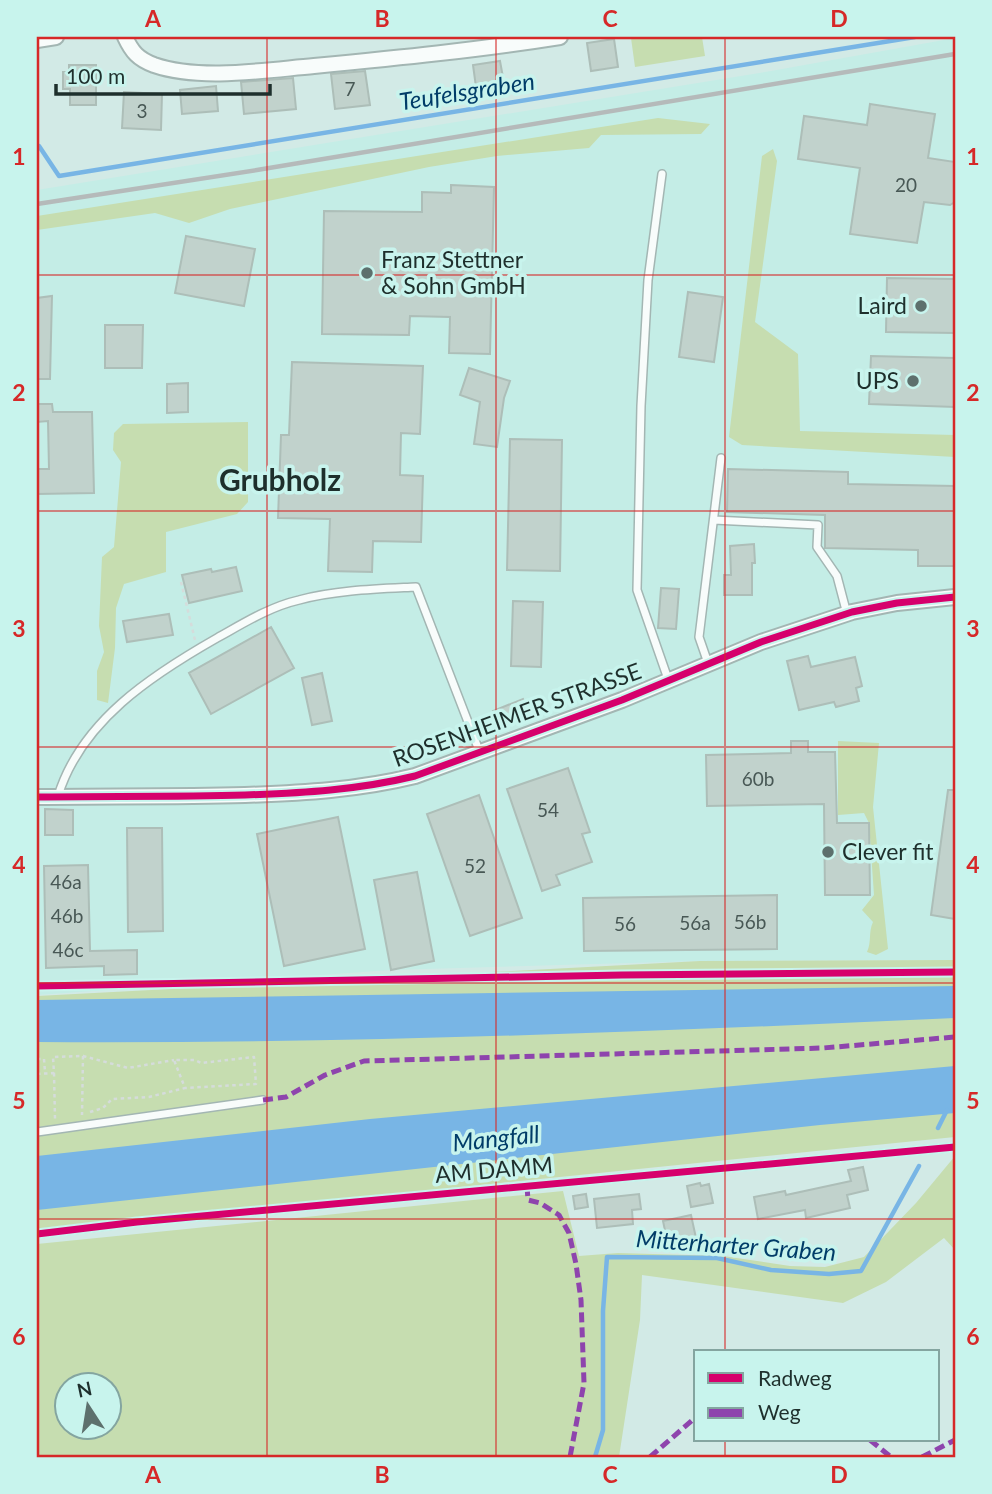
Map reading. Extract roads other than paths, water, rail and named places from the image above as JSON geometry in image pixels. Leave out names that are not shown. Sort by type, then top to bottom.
[{"type":"street","points":[[125,37],[132,52],[153,65],[177,70],[229,74],[437,55],[508,41],[560,37]]},
{"type":"street","name":"ROSENHEIMER STRASSE","points":[[37,797],[173,797],[353,789],[415,776],[622,700],[761,642],[847,614],[897,603],[955,597]]},
{"type":"lane","points":[[662,174],[648,280],[641,406],[637,590],[668,680]]},
{"type":"lane","points":[[708,663],[699,638],[722,458]]},
{"type":"lane","points":[[714,520],[818,525],[817,547],[837,576],[847,614]]},
{"type":"lane","points":[[58,797],[73,760],[110,713],[167,667],[263,612],[299,600],[348,591],[416,587],[480,753]]},
{"type":"lane","points":[[37,1132],[263,1100]]},
{"type":"lane","name":"AM DAMM","points":[[37,1234],[137,1222],[955,1147]]},
{"type":"water","points":[[955,986],[955,1018],[496,1036],[37,1042],[37,1000]]},
{"type":"water","name":"Mangfall","points":[[955,1066],[955,1113],[820,1125],[37,1210],[37,1156],[370,1119]]},
{"type":"waterway","name":"Teufelsgraben","points":[[39,146],[59,176],[915,37]]},
{"type":"waterway","points":[[938,1128],[947,1110]]},
{"type":"waterway","name":"Mitterharter Graben","points":[[595,1457],[603,1430],[603,1311],[607,1257],[717,1258],[771,1270],[829,1274],[861,1271],[919,1166]]},
{"type":"railway","points":[[37,204],[955,54]]},
{"type":"place","name":"Franz Stettner & Sohn GmbH","points":[[367,273]]},
{"type":"place","name":"Laird","points":[[921,306]]},
{"type":"place","name":"UPS","points":[[913,381]]},
{"type":"place","name":"Clever fit","points":[[828,852]]},
{"type":"district","name":"Grubholz","points":[[280,481]]}]
